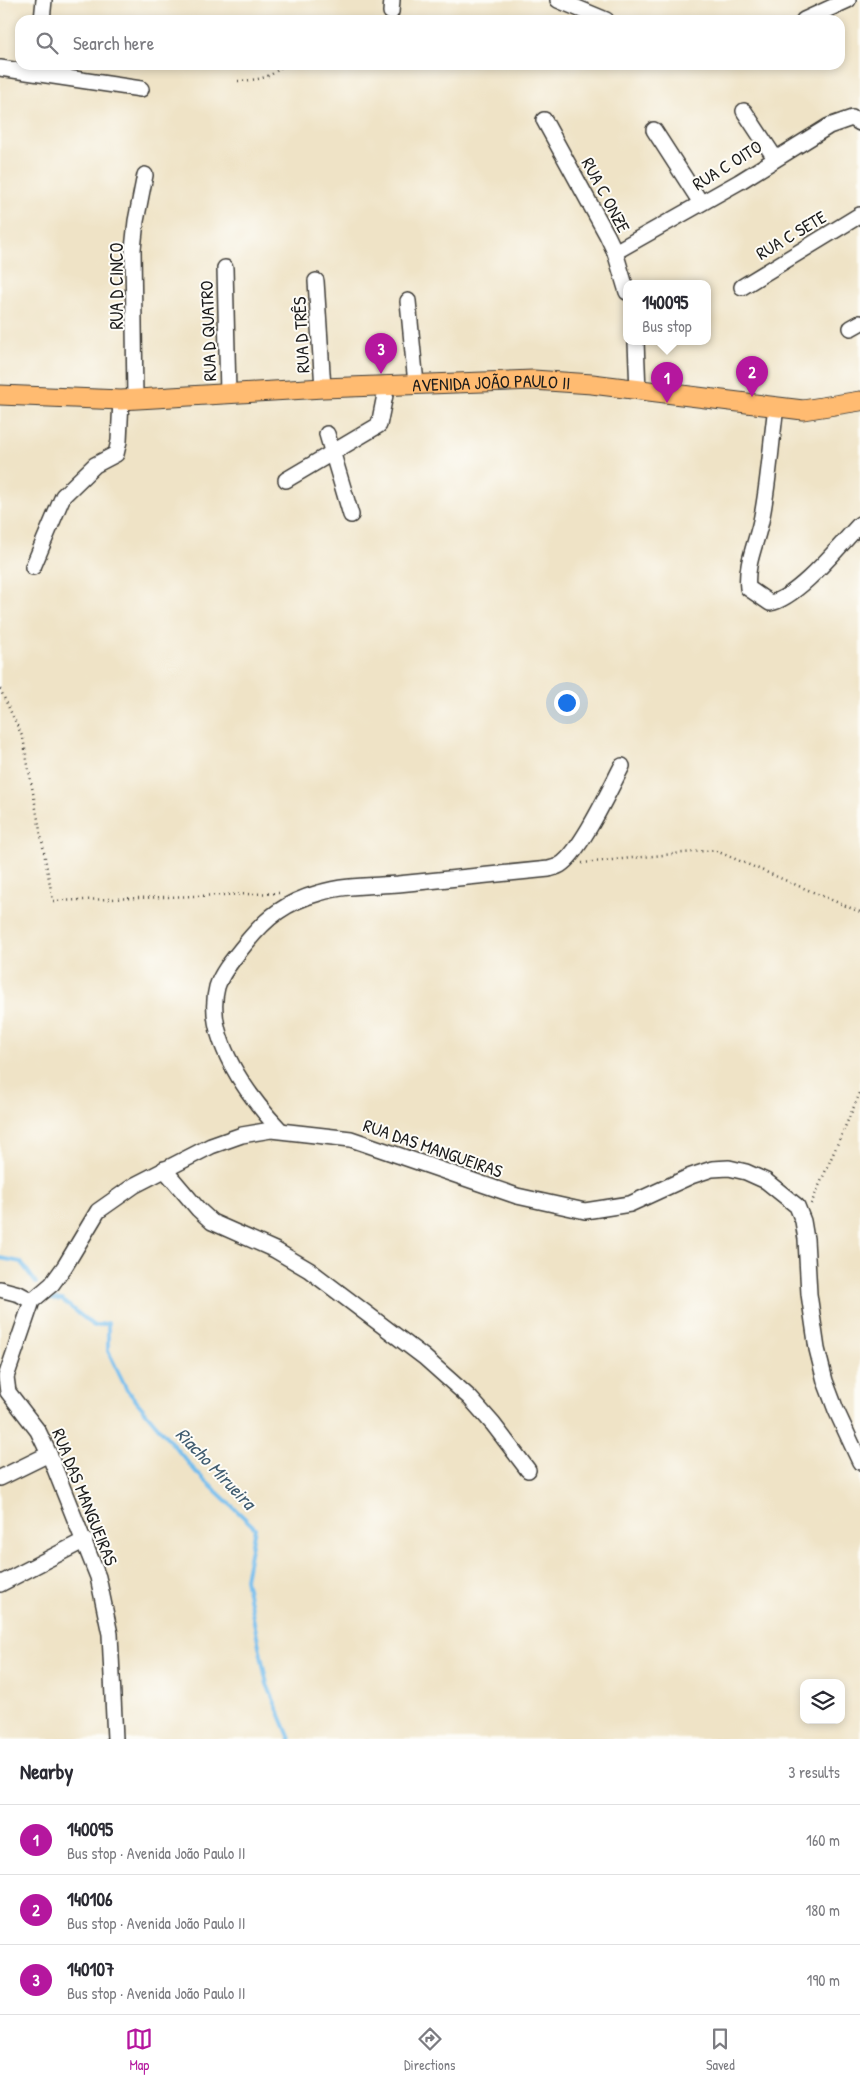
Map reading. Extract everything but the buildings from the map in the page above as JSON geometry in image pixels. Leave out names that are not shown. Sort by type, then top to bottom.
[{"type":"main road","name":"AVENIDA JOÃO PAULO II","points":[[0,395],[128,399],[323,388],[533,380],[803,410],[860,401]]},
{"type":"street","points":[[42,15],[44,0]]},
{"type":"street","points":[[558,0],[594,15]]},
{"type":"street","points":[[815,15],[848,0]]},
{"type":"street","points":[[0,68],[15,68]]},
{"type":"street","points":[[46,70],[141,89]]},
{"type":"street","points":[[744,111],[775,158]]},
{"type":"street","name":"RUA C OITO","points":[[615,252],[844,119],[852,118],[860,123]]},
{"type":"street","name":"RUA C ONZE","points":[[544,120],[595,210],[615,252],[623,280]]},
{"type":"street","points":[[654,130],[701,203]]},
{"type":"street","name":"RUA D CINCO","points":[[33,567],[63,496],[95,464],[116,454],[120,441],[128,399],[133,249],[145,175]]},
{"type":"street","name":"RUA C SETE","points":[[742,287],[860,215]]},
{"type":"street","name":"RUA D QUATRO","points":[[225,268],[228,394]]},
{"type":"street","name":"RUA D TRÊS","points":[[316,281],[323,388]]},
{"type":"street","points":[[408,301],[416,384]]},
{"type":"street","points":[[636,345],[638,391]]},
{"type":"street","points":[[286,480],[379,425],[388,386]]},
{"type":"street","points":[[776,407],[764,508],[751,556],[747,576],[748,588],[770,603],[780,601],[821,566],[860,524]]},
{"type":"street","points":[[327,434],[351,515]]},
{"type":"street","points":[[280,1130],[261,1110],[236,1073],[217,1031],[214,1007],[217,986],[227,967],[258,928],[284,906],[321,892],[549,869],[560,865],[572,853],[586,832],[622,766]]},
{"type":"street","name":"RUA DAS MANGUEIRAS","points":[[115,1739],[110,1634],[98,1577],[85,1540],[38,1431],[4,1393],[6,1377],[32,1301],[52,1284],[98,1211],[114,1198],[164,1169],[211,1146],[242,1135],[280,1130],[351,1139],[517,1196],[584,1211],[630,1204],[691,1176],[712,1169],[729,1168],[746,1172],[766,1181],[797,1206],[803,1221],[806,1239],[809,1294],[817,1349],[825,1381],[836,1410],[860,1462]]},
{"type":"street","points":[[164,1169],[198,1209],[212,1222],[275,1250],[309,1270],[424,1357],[470,1398],[493,1424],[528,1470]]},
{"type":"street","points":[[0,1289],[19,1294],[32,1301]]},
{"type":"street","points":[[0,1478],[49,1454]]},
{"type":"street","points":[[0,1584],[85,1540]]},
{"type":"path","points":[[238,82],[259,80],[277,70]]},
{"type":"path","points":[[0,689],[23,738],[53,901],[282,893]]},
{"type":"path","points":[[560,865],[714,850],[860,912]]},
{"type":"path","points":[[803,1221],[860,1093]]},
{"type":"waterway","name":"Riacho Mirueira","points":[[0,1258],[21,1262],[36,1283]]},
{"type":"waterway","name":"Riacho Mirueira","points":[[47,1299],[62,1300],[94,1326],[108,1323],[108,1351],[127,1390],[196,1472],[255,1528],[245,1579],[267,1684],[290,1739]]},
{"type":"place","name":"140107","points":[[381,374]]},
{"type":"place","name":"140106","points":[[752,397]]},
{"type":"place","name":"140095","points":[[667,403]]}]
